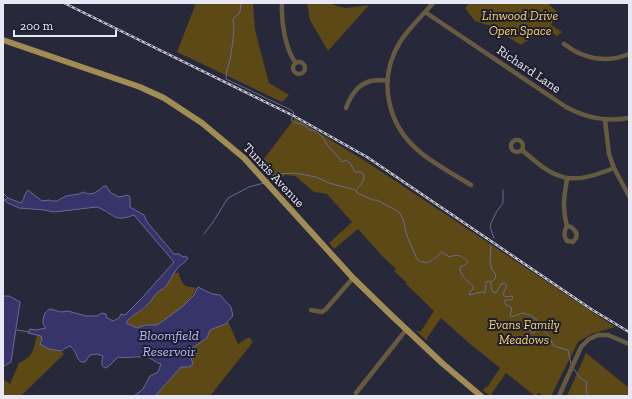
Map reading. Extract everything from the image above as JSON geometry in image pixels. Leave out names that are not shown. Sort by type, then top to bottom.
[{"type":"main road","name":"Tunxis Avenue","points":[[3,40],[128,82],[164,98],[196,119],[224,140],[244,158],[267,181],[353,278],[406,330],[481,396]]},
{"type":"street","points":[[282,3],[285,37],[296,63]]},
{"type":"street","points":[[433,3],[400,42],[390,62],[387,80],[388,101],[391,111],[404,135],[420,152],[471,185]]},
{"type":"street","name":"Richard Lane","points":[[426,12],[566,107],[582,115],[605,120],[629,118]]},
{"type":"street","points":[[564,44],[583,56],[597,60],[614,59],[629,54]]},
{"type":"street","points":[[346,108],[349,99],[365,83],[387,80]]},
{"type":"street","points":[[605,120],[609,154],[614,168],[629,195]]},
{"type":"street","points":[[522,150],[547,171],[567,179],[595,176],[614,168]]},
{"type":"street","points":[[567,179],[563,200],[563,212],[567,226]]},
{"type":"street","points":[[311,310],[322,312],[326,309],[353,278]]},
{"type":"street","points":[[356,393],[406,330]]},
{"type":"street","points":[[559,396],[584,343],[593,337],[608,335],[629,344]]},
{"type":"green space","points":[[196,3],[253,3],[255,30],[269,83],[289,95],[282,102],[177,52]]},
{"type":"green space","points":[[307,3],[328,3],[345,8],[369,5],[328,51],[310,20]]},
{"type":"green space","name":"Linwood Drive Open Space","points":[[469,3],[548,3],[558,13],[551,25],[562,32],[557,36],[545,28],[521,45],[490,26],[475,21],[465,8]]},
{"type":"green space","name":"Evans Family Meadows","points":[[295,118],[373,166],[615,327],[591,334],[578,342],[551,396],[543,396],[539,393],[535,396],[506,373],[491,396],[482,390],[488,386],[500,368],[441,318],[427,338],[427,341],[415,330],[419,332],[421,331],[434,311],[406,284],[407,283],[394,271],[396,269],[358,229],[334,249],[329,243],[352,222],[327,194],[314,192],[295,176],[285,175],[274,183],[260,164]]},
{"type":"green space","points":[[174,273],[179,273],[181,281],[184,285],[196,288],[190,299],[173,314],[156,325],[136,328],[126,323],[130,318],[146,307],[155,295],[166,286]]},
{"type":"green space","points":[[228,321],[238,344],[249,337],[253,342],[210,396],[155,396],[181,367],[185,367],[191,357],[189,350],[207,338],[210,330],[225,324]]},
{"type":"green space","points":[[37,335],[42,337],[41,342],[49,349],[61,351],[64,354],[21,396],[3,396],[3,379],[10,384],[19,363],[28,358],[34,349]]},
{"type":"green space","points":[[586,353],[629,388],[629,396],[567,396]]},
{"type":"water","name":"Bloomfield Reservoir","points":[[106,186],[111,193],[119,197],[128,195],[130,197],[130,207],[144,215],[147,222],[174,254],[179,254],[188,258],[178,267],[166,286],[157,293],[143,309],[129,318],[126,323],[137,328],[160,323],[182,307],[194,295],[198,287],[212,294],[220,295],[231,307],[233,316],[225,324],[210,330],[207,338],[189,350],[193,364],[189,367],[181,367],[155,396],[134,396],[143,389],[150,376],[158,372],[161,364],[145,357],[118,357],[105,368],[102,364],[103,356],[97,354],[90,355],[85,362],[81,362],[72,347],[69,346],[61,351],[49,349],[40,344],[42,339],[41,336],[28,333],[30,329],[36,330],[46,328],[43,324],[44,317],[45,313],[50,309],[61,312],[68,311],[86,316],[97,316],[102,313],[106,314],[106,317],[113,321],[119,318],[121,314],[125,315],[174,262],[134,215],[118,218],[97,207],[54,212],[19,208],[4,200],[8,198],[21,203],[28,190],[42,201],[57,201],[66,196],[83,192],[92,194]]},
{"type":"water","points":[[3,296],[9,296],[20,302],[11,362],[3,367]]},
{"type":"waterway","points":[[241,3],[240,12],[233,19],[233,40],[226,79],[291,110],[294,113],[291,120],[317,132],[342,162],[346,160],[350,163],[355,172],[361,172],[364,175],[364,178],[363,182],[356,191],[357,193],[373,200],[377,200],[399,212],[403,219],[407,236],[417,259],[421,262],[424,263],[431,261],[442,252],[449,257],[457,255],[464,258],[468,262],[460,267],[460,270],[464,277],[473,286],[473,289],[469,293],[470,295],[481,292],[485,293],[486,282],[489,281],[491,283],[491,288],[493,292],[496,293],[501,284],[505,283],[507,286],[503,294],[505,297],[512,296],[513,298],[511,300],[505,300],[505,304],[512,308],[510,316],[523,313],[530,315],[537,320],[536,322],[530,324],[530,331],[533,333],[539,329],[547,333],[554,346],[568,350],[571,364]]},
{"type":"waterway","points":[[268,180],[276,174],[295,173],[316,177],[329,183],[355,190]]},
{"type":"waterway","points":[[204,234],[228,198],[249,187],[264,183]]},
{"type":"waterway","points":[[494,238],[490,227],[497,211],[503,203],[503,190]]},
{"type":"waterway","points":[[3,193],[8,198]]},
{"type":"waterway","points":[[491,245],[490,261],[492,270],[496,274],[495,279],[491,282]]},
{"type":"waterway","points":[[17,330],[29,332]]},
{"type":"waterway","points":[[574,369],[580,378],[587,382],[586,390],[588,396]]},
{"type":"railway","points":[[64,3],[294,116],[367,157],[591,309],[629,332]]}]
